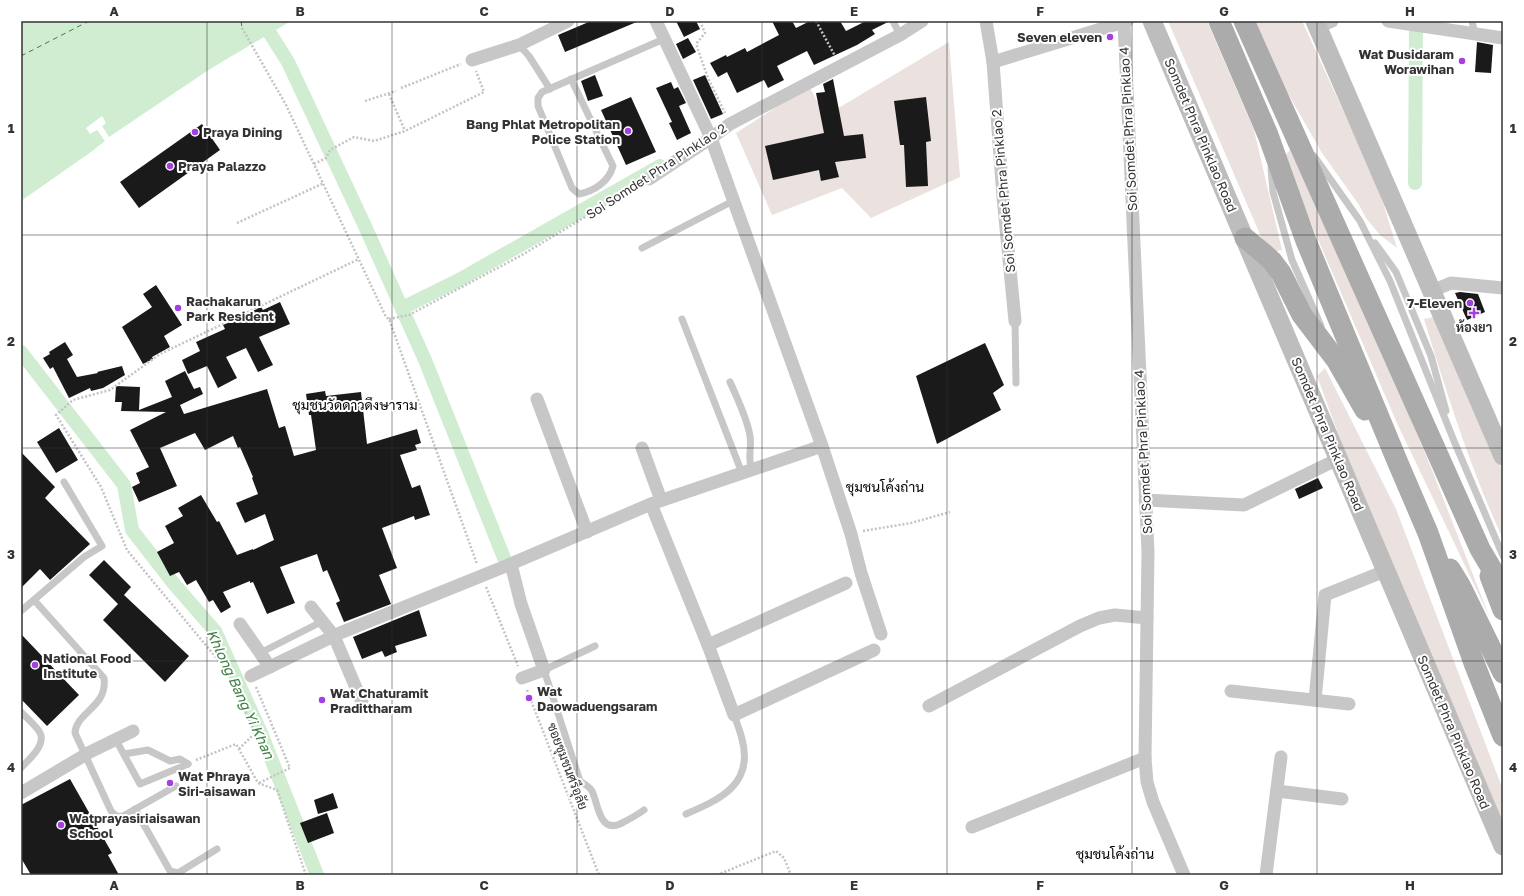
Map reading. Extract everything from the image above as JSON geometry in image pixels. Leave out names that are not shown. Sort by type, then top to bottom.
[{"type":"main road","name":"Somdet Phra Pinklao Road","points":[[1152,21],[1503,846]]},
{"type":"main road","points":[[1219,21],[1268,135],[1306,241],[1428,533],[1474,663],[1503,736]]},
{"type":"main road","points":[[1244,21],[1480,549],[1503,610]]},
{"type":"main road","points":[[1322,23],[1432,291],[1502,453]]},
{"type":"main road","points":[[1245,238],[1262,252],[1281,273],[1302,314],[1337,361],[1353,392],[1398,463]]},
{"type":"main road","points":[[1428,533],[1461,587],[1503,673]]},
{"type":"main road","points":[[1480,549],[1503,588]]},
{"type":"street","points":[[472,60],[519,45],[568,21]]},
{"type":"street","points":[[656,21],[711,138],[822,446],[851,534],[861,573],[881,634]]},
{"type":"street","name":"Soi Somdet Phra Pinklao 2","points":[[649,179],[730,124],[840,65],[900,35],[922,21]]},
{"type":"street","name":"Soi Somdet Phra Pinklao 2","points":[[986,21],[993,62],[1003,197],[1015,321]]},
{"type":"street","points":[[1388,21],[1503,38]]},
{"type":"street","points":[[993,62],[1125,22]]},
{"type":"street","name":"Soi Somdet Phra Pinklao 4","points":[[1125,22],[1148,552],[1147,782],[1153,802],[1184,875]]},
{"type":"street","points":[[1432,291],[1451,282],[1503,288]]},
{"type":"street","points":[[537,400],[587,532]]},
{"type":"street","points":[[251,676],[334,636],[511,564],[656,502],[822,446]]},
{"type":"street","points":[[642,448],[656,502],[734,715],[874,650]]},
{"type":"street","points":[[1145,500],[1244,505],[1338,459]]},
{"type":"street","points":[[511,564],[521,604],[544,670],[522,678]]},
{"type":"street","points":[[1315,700],[1325,595],[1385,571]]},
{"type":"street","points":[[708,645],[846,583]]},
{"type":"street","points":[[311,607],[334,636],[362,702]]},
{"type":"street","points":[[929,706],[1080,626],[1099,618],[1115,615],[1147,618]]},
{"type":"street","points":[[240,624],[270,666]]},
{"type":"street","points":[[1231,691],[1349,704]]},
{"type":"street","points":[[21,793],[85,756],[133,731]]},
{"type":"street","points":[[1266,875],[1281,757]]},
{"type":"street","points":[[972,827],[1146,758]]},
{"type":"street","points":[[1277,791],[1342,799]]},
{"type":"lane","points":[[893,21],[900,35]]},
{"type":"lane","points":[[1472,21],[1475,34]]},
{"type":"lane","points":[[571,79],[613,166],[607,179],[590,192],[580,194],[572,188],[538,106],[538,98],[542,92],[550,89],[571,79],[664,39]]},
{"type":"lane","points":[[519,45],[529,56],[550,89]]},
{"type":"lane","points":[[1286,117],[1396,272],[1432,356],[1454,441]]},
{"type":"lane","points":[[1268,135],[1273,192],[1292,260],[1337,361]]},
{"type":"lane","points":[[642,248],[734,201]]},
{"type":"lane","points":[[1360,221],[1390,281],[1454,441],[1503,556]]},
{"type":"lane","points":[[682,319],[747,471]]},
{"type":"lane","points":[[1015,321],[1016,383]]},
{"type":"lane","points":[[730,382],[750,434],[751,445],[747,471]]},
{"type":"lane","points":[[21,611],[84,557],[102,546],[64,482]]},
{"type":"lane","points":[[34,600],[104,678],[104,690],[102,697],[76,728],[76,735],[114,815],[123,816],[176,786]]},
{"type":"lane","points":[[260,653],[323,621]]},
{"type":"lane","points":[[595,646],[544,670],[580,781],[591,790],[601,818],[605,822],[613,825],[619,824],[644,810]]},
{"type":"lane","points":[[21,712],[40,731],[42,740],[39,748],[21,768]]},
{"type":"lane","points":[[686,814],[710,804],[730,791],[743,772],[744,755],[742,740],[734,715]]},
{"type":"lane","points":[[116,740],[140,784],[188,764]]},
{"type":"lane","points":[[124,754],[148,750],[170,761],[180,759],[188,764]]},
{"type":"lane","points":[[135,809],[170,871],[178,873],[185,870],[217,849]]},
{"type":"path","points":[[700,21],[705,34],[697,44],[697,47],[708,78],[730,124]]},
{"type":"path","points":[[816,21],[840,65]]},
{"type":"path","name":"ซอยชุมชนศรีอุลัย","points":[[242,28],[286,106],[386,317],[390,318],[481,575],[599,875]]},
{"type":"path","points":[[314,164],[326,158],[330,150],[354,136],[374,141],[405,131],[484,92],[472,60],[401,88]]},
{"type":"path","points":[[365,101],[396,91]]},
{"type":"path","points":[[388,94],[405,131]]},
{"type":"path","name":"Soi Somdet Phra Pinklao 2","points":[[390,318],[409,315],[522,255],[649,179]]},
{"type":"path","points":[[237,223],[324,184]]},
{"type":"path","points":[[239,749],[256,733],[228,672],[127,550],[100,487],[56,415],[73,400],[110,390],[160,354],[359,259]]},
{"type":"path","points":[[851,534],[910,523],[950,512]]},
{"type":"path","points":[[251,676],[290,768],[258,783]]},
{"type":"path","points":[[188,764],[236,744],[258,783],[277,790],[306,875]]},
{"type":"path","points":[[717,875],[776,851],[784,858],[791,875]]},
{"type":"shaded area","points":[[21,21],[291,21],[210,69],[109,137],[102,126],[106,123],[102,116],[86,128],[90,134],[97,130],[105,141],[21,201]]},
{"type":"shaded area","points":[[1168,21],[1207,21],[1254,130],[1282,250],[1268,253]]},
{"type":"shaded area","points":[[1253,21],[1302,21],[1378,187],[1397,248],[1380,235],[1366,218],[1359,205],[1322,153],[1279,78]]},
{"type":"shaded area","points":[[949,42],[960,177],[871,218],[842,188],[772,215],[736,133],[809,86],[825,116]]},
{"type":"shaded area","points":[[1290,150],[1363,306],[1432,470],[1490,618],[1397,423],[1283,158]]},
{"type":"shaded area","points":[[1434,317],[1440,325],[1503,472],[1503,539],[1480,485],[1450,403],[1424,319]]},
{"type":"shaded area","points":[[1325,368],[1396,509],[1503,790],[1503,826],[1360,493],[1317,376]]},
{"type":"building","points":[[591,21],[639,21],[565,52],[558,35]]},
{"type":"building","points":[[676,21],[696,21],[700,29],[684,37]]},
{"type":"building","points":[[772,21],[792,21],[796,28],[810,21],[840,21],[846,31],[866,21],[888,22],[872,30],[875,34],[857,45],[814,65],[807,51],[777,66],[784,80],[768,88],[764,80],[737,93],[727,72],[718,77],[710,63],[745,48],[747,52],[779,35]]},
{"type":"building","points":[[688,38],[696,52],[683,59],[676,44]]},
{"type":"building","points":[[1477,42],[1493,45],[1491,73],[1475,72]]},
{"type":"building","points":[[595,75],[603,96],[588,101],[581,81]]},
{"type":"building","points":[[705,75],[723,114],[711,119],[693,80]]},
{"type":"building","points":[[833,79],[844,136],[863,134],[866,158],[835,162],[839,177],[821,181],[819,170],[773,180],[765,146],[824,133],[816,93],[825,92],[823,84]]},
{"type":"building","points":[[671,82],[674,89],[678,87],[686,103],[679,106],[691,133],[677,140],[669,123],[672,122],[656,88]]},
{"type":"building","name":"Bang Phlat Metropolitan Police Station","points":[[631,97],[656,152],[626,165],[601,110]]},
{"type":"building","points":[[926,97],[931,141],[926,142],[928,186],[906,187],[904,145],[900,145],[894,101]]},
{"type":"building","name":"Praya Palazzo","points":[[202,124],[220,150],[139,208],[120,182]]},
{"type":"building","points":[[156,285],[182,325],[164,336],[170,347],[143,364],[122,327],[152,307],[143,294]]},
{"type":"building","name":"7-Eleven","points":[[1460,292],[1478,294],[1485,312],[1467,320],[1455,293]]},
{"type":"building","points":[[280,302],[290,324],[259,337],[273,365],[258,372],[246,348],[226,357],[237,378],[218,388],[207,366],[188,374],[182,360],[200,351],[196,342],[225,329],[223,325],[261,307],[263,310]]},
{"type":"building","points":[[65,342],[73,355],[67,359],[77,377],[122,366],[125,375],[103,388],[91,391],[90,388],[69,398],[53,367],[50,369],[43,358],[50,354],[49,352]]},
{"type":"building","points":[[985,343],[1004,385],[993,393],[1001,410],[937,444],[916,376]]},
{"type":"building","points":[[185,371],[194,389],[200,387],[203,394],[180,405],[184,414],[267,389],[279,428],[285,426],[294,456],[316,450],[311,415],[309,415],[306,394],[325,391],[326,396],[361,392],[367,444],[417,429],[421,443],[415,445],[417,450],[400,455],[412,488],[420,485],[430,515],[415,520],[414,516],[382,528],[397,568],[379,575],[391,604],[344,622],[336,603],[340,601],[327,570],[323,572],[317,554],[280,567],[295,603],[267,614],[253,582],[250,583],[250,581],[223,592],[231,607],[221,613],[213,600],[209,602],[196,580],[187,585],[179,572],[170,576],[157,552],[174,543],[165,526],[183,516],[178,508],[201,495],[217,522],[219,521],[237,555],[253,550],[274,540],[265,514],[245,523],[236,503],[258,494],[252,478],[253,477],[240,447],[238,448],[233,436],[205,450],[195,433],[160,448],[177,486],[139,502],[132,487],[140,483],[136,473],[149,467],[130,430],[166,412],[121,411],[122,402],[115,402],[116,386],[140,387],[139,410],[172,397],[165,381]]},
{"type":"building","points":[[59,428],[78,460],[56,473],[37,442]]},
{"type":"building","points":[[21,452],[55,487],[45,498],[90,544],[50,580],[40,569],[21,588]]},
{"type":"building","points":[[1318,478],[1323,488],[1299,499],[1295,489]]},
{"type":"building","points":[[104,560],[131,587],[124,595],[189,656],[165,682],[103,620],[118,604],[89,575]]},
{"type":"building","points":[[419,610],[427,636],[395,646],[397,652],[385,657],[382,651],[362,659],[353,637]]},
{"type":"building","name":"National Food Institute","points":[[21,634],[79,695],[47,726],[21,699]]},
{"type":"building","name":"Watprayasiriaisawan School","points":[[70,779],[112,853],[108,855],[119,875],[31,875],[21,858],[21,805]]},
{"type":"building","points":[[333,793],[338,808],[318,814],[314,800]]},
{"type":"building","points":[[327,813],[334,833],[308,843],[300,823]]},
{"type":"waterway","points":[[262,21],[288,62],[364,224],[425,360],[504,558]]},
{"type":"waterway","points":[[1415,183],[1416,21]]},
{"type":"waterway","points":[[402,308],[459,280],[660,166]]},
{"type":"waterway","name":"Khlong Bang Yi Khan","points":[[21,352],[124,485],[132,530],[174,584],[215,631],[261,733],[317,875]]},
{"type":"ferry route","points":[[21,56],[89,21]]},
{"type":"ferry route","points":[[241,21],[242,28]]},
{"type":"place","name":"Seven eleven","points":[[1110,37]]},
{"type":"place","name":"Wat Dusidaram Worawihan","points":[[1462,61]]},
{"type":"place","name":"Bang Phlat Metropolitan Police Station","points":[[628,131]]},
{"type":"place","name":"Praya Dining","points":[[195,132]]},
{"type":"place","name":"Praya Palazzo","points":[[170,166]]},
{"type":"place","name":"7-Eleven","points":[[1470,303]]},
{"type":"place","name":"Rachakarun Park Resident","points":[[178,308]]},
{"type":"place","name":"ห้องยา","points":[[1474,313]]},
{"type":"place","name":"National Food Institute","points":[[35,665]]},
{"type":"place","name":"Wat Daowaduengsaram","points":[[529,698]]},
{"type":"place","name":"Wat Chaturamit Pradittharam","points":[[322,700]]},
{"type":"place","name":"Wat Phraya Siri-aisawan","points":[[170,783]]},
{"type":"place","name":"Watprayasiriaisawan School","points":[[61,825]]},
{"type":"district","name":"ชุมชนวัดดาวดึงษาราม","points":[[355,404]]},
{"type":"district","name":"ชุมชนโค้งถ่าน","points":[[885,486]]},
{"type":"district","name":"ชุมชนโค้งถ่าน","points":[[1115,853]]}]
